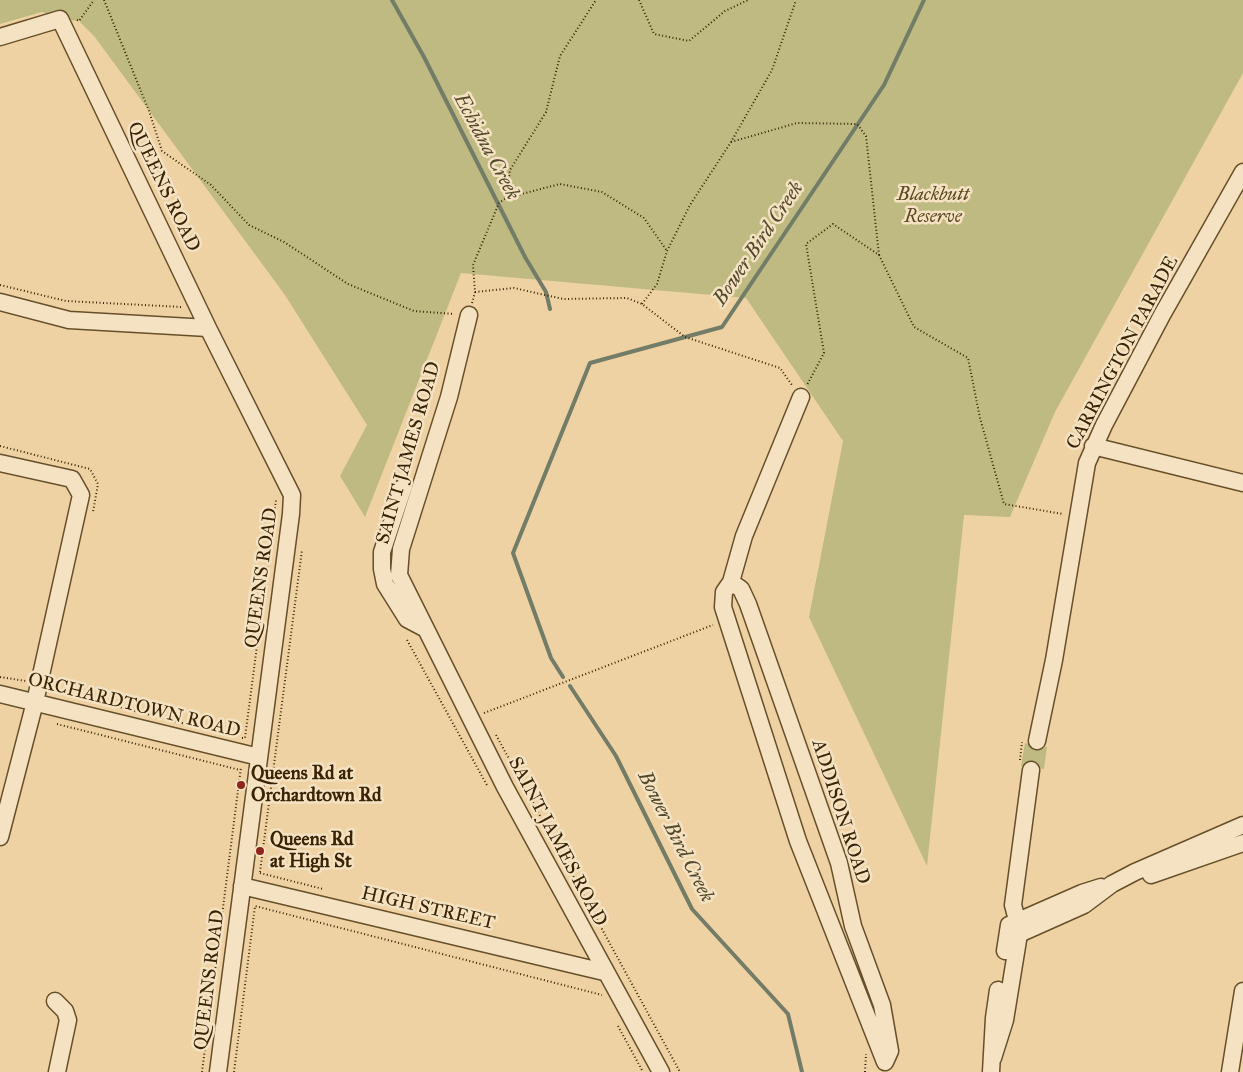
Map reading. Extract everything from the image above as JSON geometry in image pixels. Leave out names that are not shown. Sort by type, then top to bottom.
[{"type":"street","points":[[0,37],[60,19]]},
{"type":"street","name":"QUEENS ROAD","points":[[60,19],[208,328],[292,495],[293,503],[218,1072]]},
{"type":"street","name":"CARRINGTON PARADE","points":[[1038,741],[1054,660],[1087,463],[1093,446],[1162,315],[1243,172]]},
{"type":"street","points":[[0,302],[69,320],[208,328]]},
{"type":"street","name":"SAINT JAMES ROAD","points":[[469,315],[449,397],[398,564],[398,575],[505,787],[604,972],[661,1072]]},
{"type":"street","name":"ADDISON ROAD","points":[[801,397],[744,536],[731,582],[724,592],[723,607],[798,841],[885,1067]]},
{"type":"street","points":[[1093,446],[1243,483]]},
{"type":"street","points":[[0,463],[72,479],[81,495],[35,702],[0,837]]},
{"type":"street","name":"SAINT JAMES ROAD","points":[[404,486],[384,544],[382,569],[386,584],[407,619],[424,628]]},
{"type":"street","name":"ADDISON ROAD","points":[[731,582],[741,588],[748,604],[839,863],[853,926],[882,1005],[890,1051],[885,1067]]},
{"type":"street","name":"ORCHARDTOWN ROAD","points":[[0,694],[259,757]]},
{"type":"street","points":[[1018,927],[1013,905],[1031,770]]},
{"type":"street","points":[[992,1065],[994,1018],[1009,926],[1018,927],[1082,893],[1112,884],[1243,825]]},
{"type":"street","points":[[1135,872],[1148,877],[1243,843]]},
{"type":"street","name":"HIGH STREET","points":[[242,886],[604,972]]},
{"type":"street","points":[[1230,1072],[1243,991]]},
{"type":"street","points":[[55,1002],[65,1011],[68,1020],[57,1072]]},
{"type":"path","points":[[60,19],[79,21],[94,0]]},
{"type":"path","points":[[104,0],[149,111],[162,151],[211,185],[249,225],[284,242],[348,284],[414,311],[469,315],[475,292],[473,265],[499,203],[506,198],[560,184],[602,192],[644,218],[667,251]]},
{"type":"path","points":[[506,198],[510,170],[546,112],[560,56],[596,0]]},
{"type":"path","points":[[640,0],[654,34],[688,41],[725,11],[748,0]]},
{"type":"path","points":[[642,304],[657,284],[667,251],[690,205],[731,142],[772,70],[796,0]]},
{"type":"path","points":[[731,142],[797,123],[857,124],[866,136],[879,255],[914,326],[968,358],[980,418],[1004,504],[1063,514]]},
{"type":"path","points":[[475,292],[514,288],[563,299],[627,298],[642,304],[685,337],[780,368],[801,397],[824,353],[806,244],[833,224],[879,255]]},
{"type":"path","points":[[0,285],[66,301],[182,307]]},
{"type":"path","points":[[242,738],[245,738],[277,498]]},
{"type":"path","points":[[302,547],[260,873],[325,890]]},
{"type":"path","points":[[484,713],[727,620]]},
{"type":"path","points":[[407,640],[489,788]]},
{"type":"path","points":[[0,677],[20,681],[29,676]]},
{"type":"path","points":[[49,689],[188,724]]},
{"type":"path","points":[[58,724],[240,770],[202,1072]]},
{"type":"path","points":[[494,730],[680,1072]]},
{"type":"path","points":[[234,1072],[255,906],[601,994],[605,1002]]},
{"type":"path","points":[[618,1025],[644,1072]]},
{"type":"green space","name":"Blackbutt Reserve","points":[[0,0],[1243,0],[1243,73],[1055,412],[1010,517],[964,515],[927,866],[809,617],[843,441],[746,298],[461,273],[365,517],[340,476],[367,425],[285,295],[94,36],[79,21],[60,19],[42,12],[0,24]]},
{"type":"green space","points":[[1025,743],[1047,747],[1044,769],[1021,766]]},
{"type":"waterway","name":"Echidna Creek","points":[[392,0],[424,57],[525,257],[546,292],[550,309]]},
{"type":"waterway","name":"Bower Bird Creek","points":[[563,677],[551,658],[513,553],[590,363],[722,327],[884,85],[924,0]]},
{"type":"waterway","name":"Bower Bird Creek","points":[[570,686],[616,756],[692,909],[788,1014],[802,1072]]},
{"type":"place","name":"Queens Rd at Orchardtown Rd","points":[[241,785]]},
{"type":"place","name":"Queens Rd at High St","points":[[260,851]]}]
